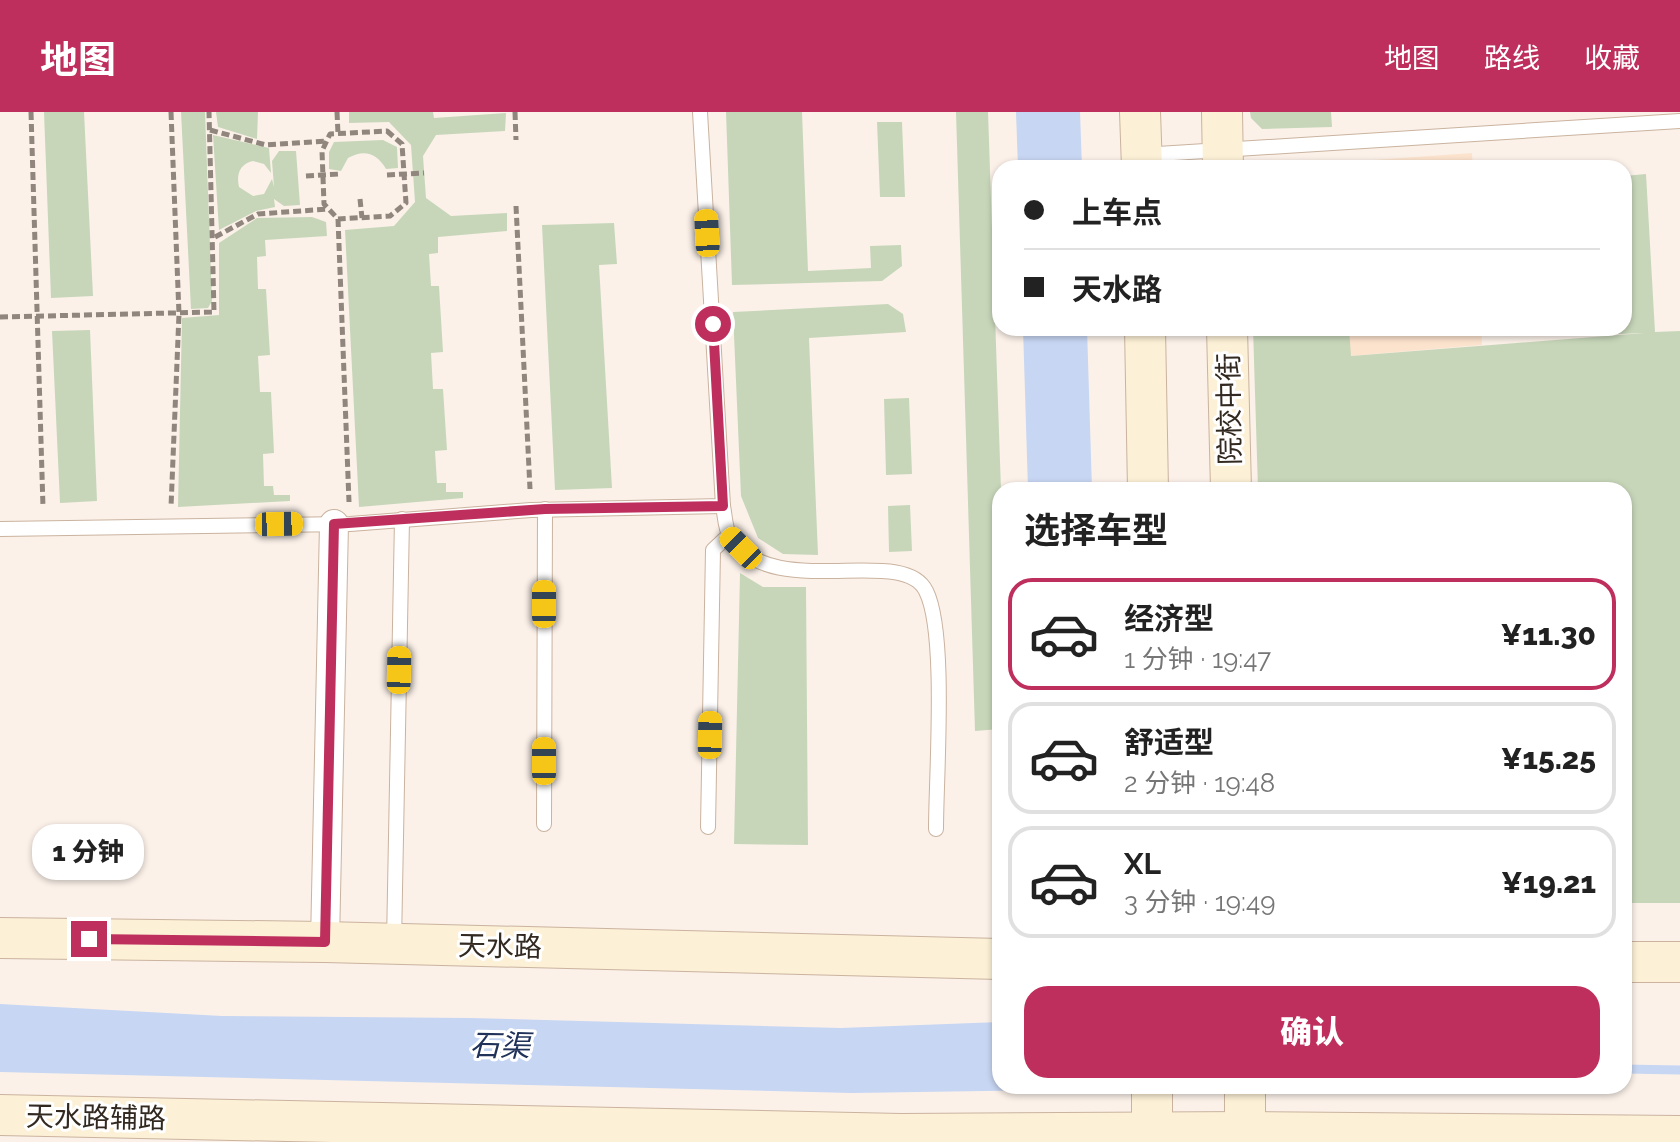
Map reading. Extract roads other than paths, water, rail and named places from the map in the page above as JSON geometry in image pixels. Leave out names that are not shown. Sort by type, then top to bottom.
[{"type":"street","points":[[1140,112],[1142,160]]},
{"type":"street","points":[[1145,336],[1148,482]]},
{"type":"street","name":"院校中街","points":[[1227,336],[1231,482]]},
{"type":"street","points":[[325,942],[342,524]]},
{"type":"street","name":"天水路","points":[[0,938],[394,943],[992,959]]},
{"type":"street","points":[[1632,962],[1680,962]]},
{"type":"street","name":"天水路辅路","points":[[0,1115],[122,1123],[455,1132],[901,1138],[1152,1118],[1245,1118],[1680,1136]]},
{"type":"lane","points":[[700,112],[723,506],[729,535],[754,560],[779,570],[901,572],[925,587],[936,620],[936,829]]},
{"type":"lane","points":[[1151,160],[1223,143],[1680,121]]},
{"type":"lane","points":[[0,529],[342,524],[538,510],[723,506]]},
{"type":"lane","points":[[538,510],[544,824]]},
{"type":"lane","points":[[394,943],[402,519]]},
{"type":"lane","points":[[708,827],[713,550],[729,535]]},
{"type":"water","points":[[1016,112],[1080,112],[1082,160],[1018,160]]},
{"type":"water","points":[[1023,336],[1087,336],[1092,482],[1028,482]]},
{"type":"water","points":[[0,1004],[222,1016],[469,1018],[841,1028],[992,1022],[992,1091],[852,1093],[0,1072]]},
{"type":"waterway","name":"石渠","points":[[1632,1069],[1680,1070]]}]
